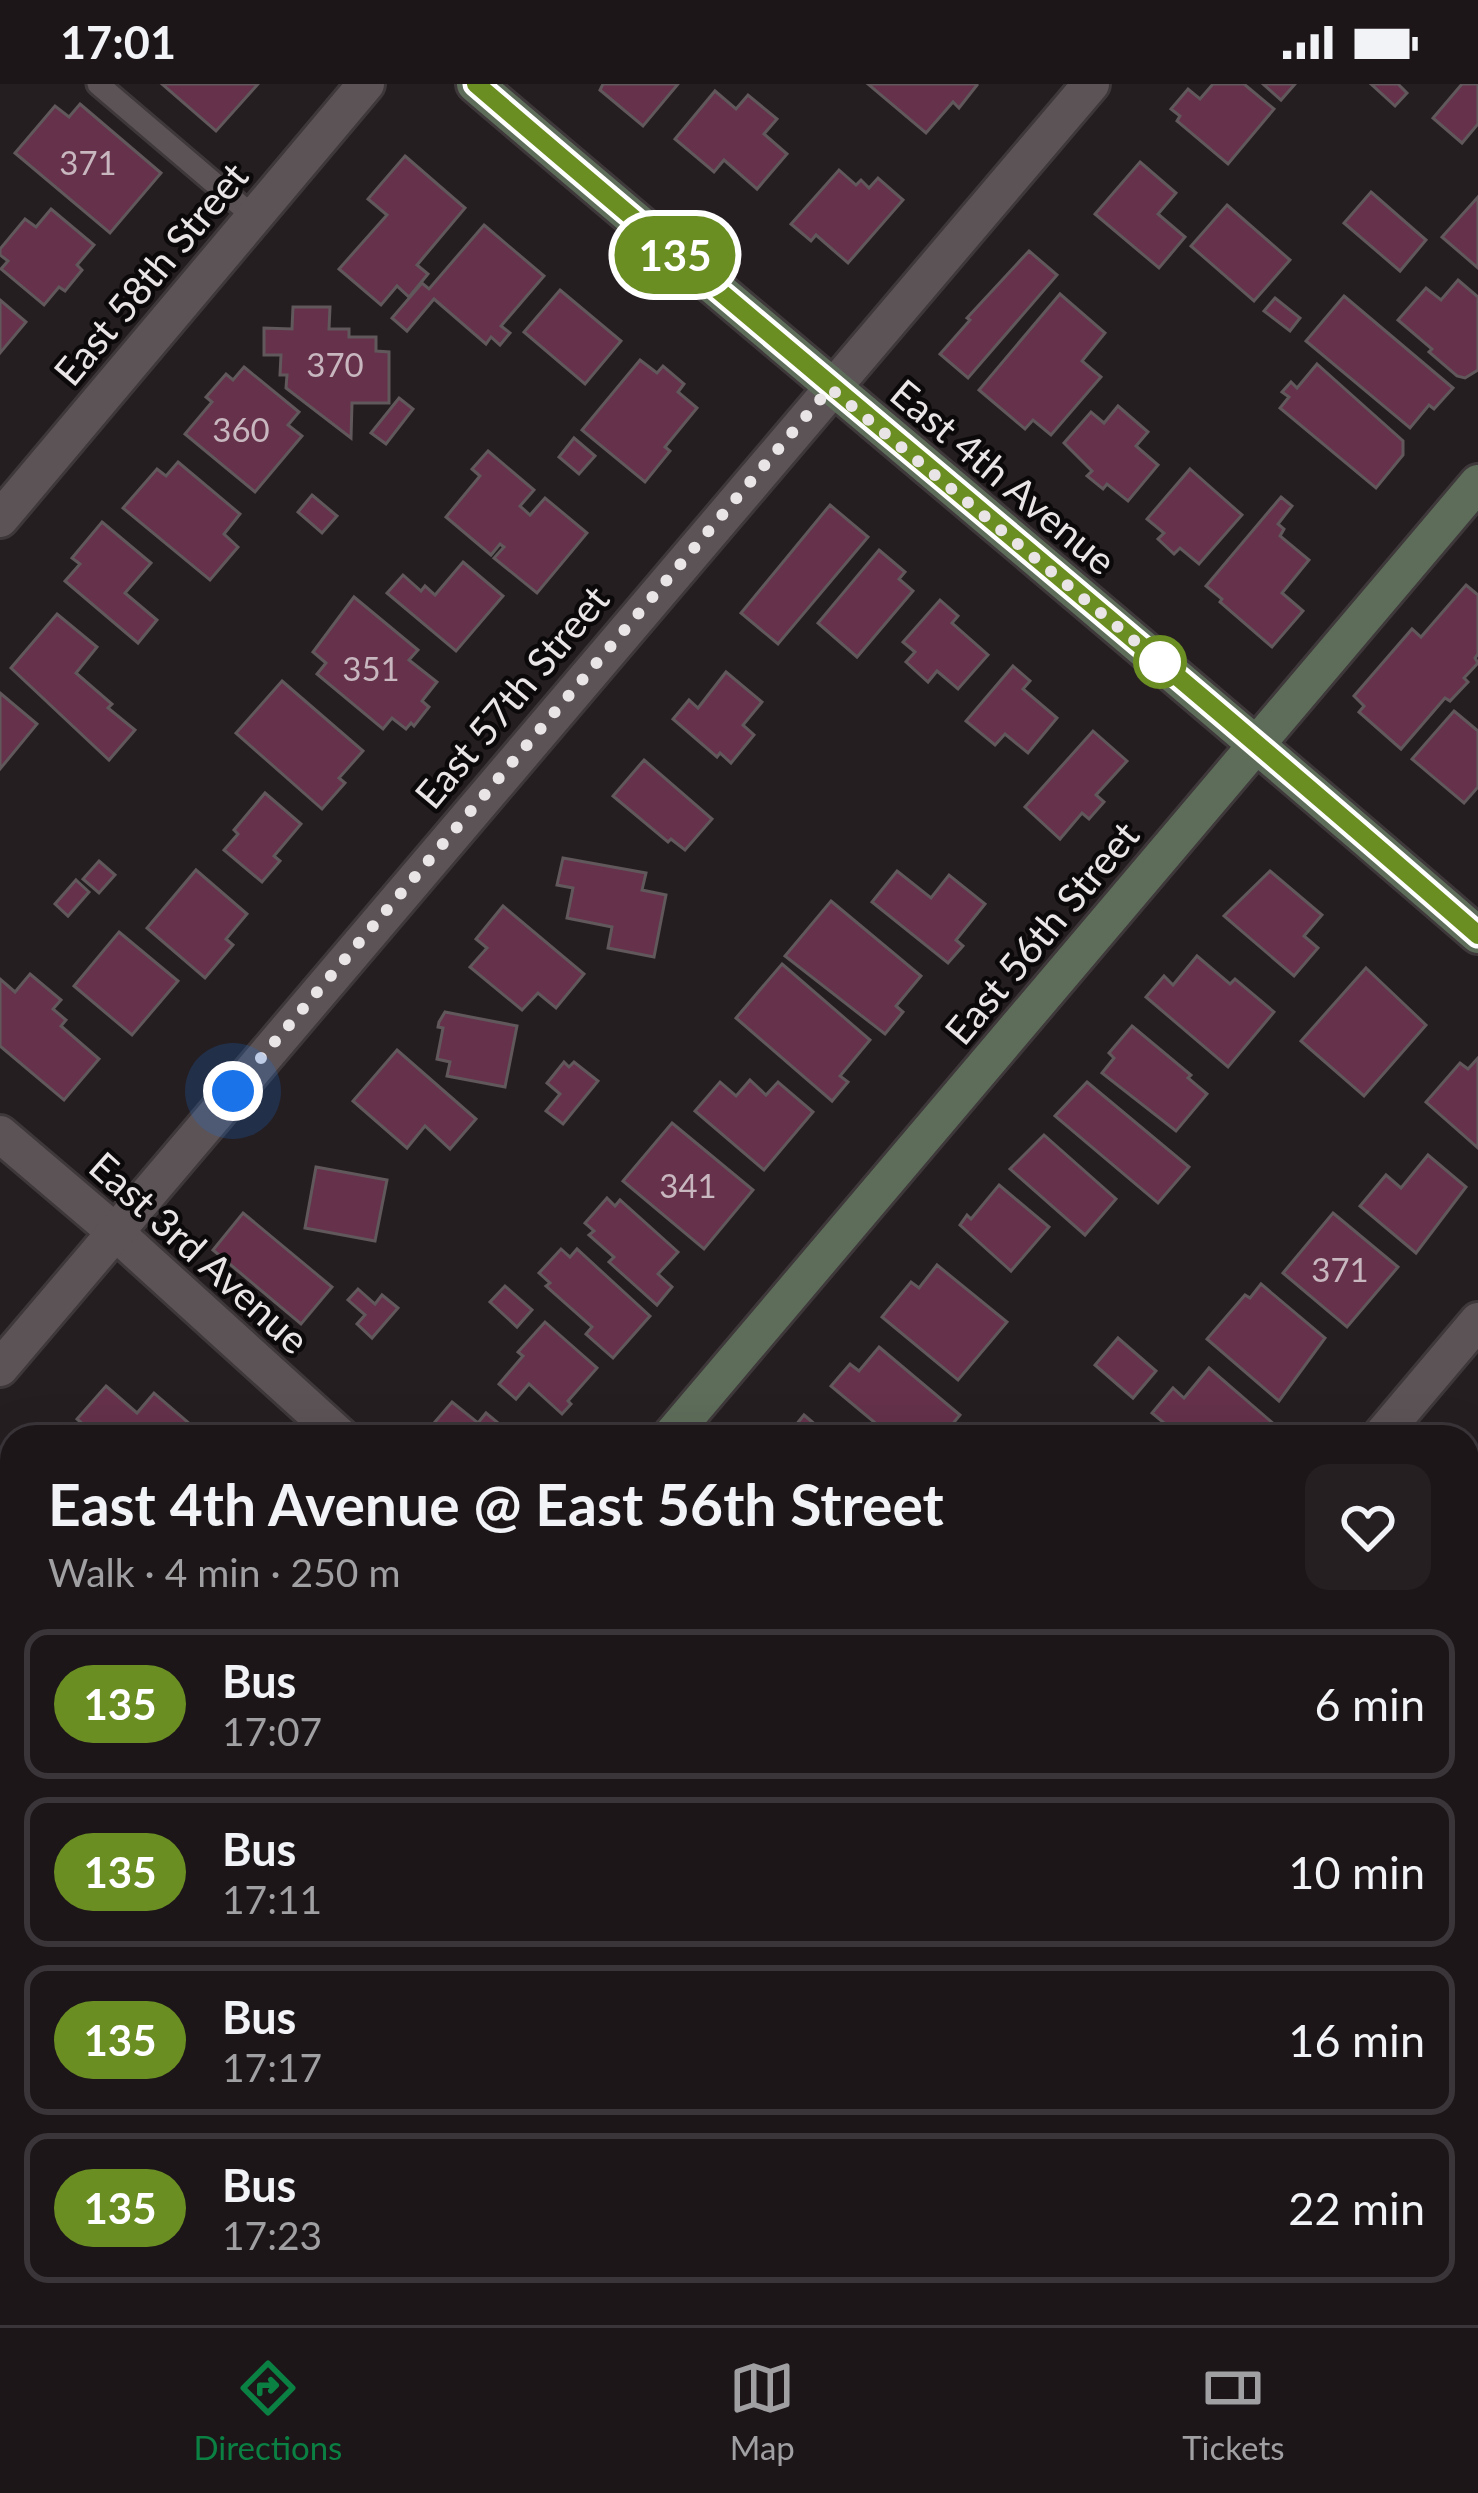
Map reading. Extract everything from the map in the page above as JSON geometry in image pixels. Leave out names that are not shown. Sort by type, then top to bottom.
[{"type":"main road","name":"East 4th Avenue","points":[[476,84],[1478,935]]},
{"type":"main road","name":"East 56th Street","points":[[680,1425],[1478,483]]},
{"type":"street","name":"East 58th Street","points":[[0,519],[366,84]]},
{"type":"street","name":"East 57th Street","points":[[0,1368],[1091,84]]},
{"type":"street","name":"East 3rd Avenue","points":[[0,1134],[328,1425]]},
{"type":"street","points":[[1391,1425],[1478,1321]]},
{"type":"lane","points":[[98,84],[254,218]]},
{"type":"building","points":[[162,84],[258,84],[216,131]]},
{"type":"building","points":[[603,84],[678,84],[643,126],[600,90]]},
{"type":"building","points":[[868,84],[977,85],[959,108],[953,102],[926,133]]},
{"type":"building","points":[[1213,84],[1244,84],[1274,109],[1228,164],[1177,121],[1180,116],[1171,109],[1188,89],[1200,99]]},
{"type":"building","points":[[1263,84],[1295,84],[1281,100]]},
{"type":"building","points":[[1371,84],[1398,84],[1407,93],[1395,106]]},
{"type":"building","points":[[1462,84],[1478,84],[1478,124],[1462,143],[1433,118]]},
{"type":"building","points":[[715,91],[736,109],[748,95],[777,119],[764,134],[787,154],[757,189],[724,160],[714,172],[675,139]]},
{"type":"building","points":[[80,104],[161,173],[110,233],[15,153],[55,106],[69,117]]},
{"type":"building","points":[[405,156],[465,208],[417,265],[428,274],[409,297],[397,286],[381,305],[339,269],[387,215],[368,199]]},
{"type":"building","points":[[1140,162],[1176,193],[1158,214],[1185,237],[1159,268],[1095,214]]},
{"type":"building","points":[[839,170],[856,185],[861,180],[869,188],[878,178],[903,200],[848,263],[816,235],[811,241],[791,224]]},
{"type":"building","points":[[1371,192],[1426,240],[1400,271],[1344,223]]},
{"type":"building","points":[[1478,197],[1478,268],[1442,237]]},
{"type":"building","points":[[1227,205],[1290,260],[1254,301],[1191,246]]},
{"type":"building","points":[[51,209],[94,245],[77,265],[82,270],[65,291],[59,287],[44,305],[1,269],[8,261],[0,249],[25,219],[36,227]]},
{"type":"building","points":[[484,225],[544,276],[501,326],[510,333],[500,345],[491,337],[486,344],[434,299],[407,331],[392,318],[422,283],[429,289]]},
{"type":"building","points":[[1029,251],[1057,275],[968,378],[940,354]]},
{"type":"building","points":[[1458,280],[1478,297],[1478,370],[1465,378],[1429,352],[1432,349],[1398,320],[1426,288],[1441,300]]},
{"type":"building","points":[[560,290],[621,341],[585,384],[524,332]]},
{"type":"building","points":[[1060,294],[1105,333],[1082,361],[1101,377],[1051,435],[1033,420],[1025,429],[979,390]]},
{"type":"building","points":[[1344,296],[1453,388],[1434,409],[1429,405],[1410,428],[1306,341]]},
{"type":"building","points":[[1275,298],[1300,318],[1290,331],[1264,311]]},
{"type":"building","points":[[0,300],[26,322],[0,353]]},
{"type":"building","points":[[293,307],[330,307],[329,329],[349,329],[349,337],[376,337],[376,351],[389,352],[389,403],[352,403],[351,438],[286,388],[287,375],[280,375],[281,355],[264,355],[264,328],[292,329]]},
{"type":"building","points":[[640,360],[657,373],[663,366],[684,384],[678,392],[697,408],[665,447],[670,451],[645,482],[582,430]]},
{"type":"building","points":[[1317,364],[1403,441],[1403,455],[1376,488],[1280,408],[1289,397],[1282,392],[1291,382],[1297,388]]},
{"type":"building","points":[[244,367],[299,412],[288,425],[302,436],[255,492],[185,434],[212,402],[206,397],[226,374],[233,380]]},
{"type":"building","points":[[399,398],[413,409],[386,444],[371,433]]},
{"type":"building","points":[[1118,406],[1148,432],[1136,446],[1158,465],[1128,501],[1087,476],[1092,471],[1064,443],[1091,412],[1104,423]]},
{"type":"building","points":[[574,438],[595,456],[579,474],[559,457]]},
{"type":"building","points":[[488,451],[534,490],[520,506],[530,515],[545,498],[587,533],[537,593],[494,558],[504,547],[500,544],[491,555],[446,517],[480,476],[472,469]]},
{"type":"building","points":[[178,462],[240,514],[224,534],[238,547],[210,580],[123,508],[157,469],[166,476]]},
{"type":"building","points":[[1190,469],[1242,515],[1199,564],[1180,548],[1174,554],[1158,539],[1164,533],[1147,519]]},
{"type":"building","points":[[312,495],[337,516],[322,533],[298,512]]},
{"type":"building","points":[[1281,497],[1292,506],[1278,524],[1284,529],[1280,536],[1309,560],[1282,593],[1303,611],[1272,647],[1206,586]]},
{"type":"building","points":[[830,505],[868,537],[778,644],[741,613]]},
{"type":"building","points":[[102,522],[151,563],[125,593],[157,620],[138,643],[65,581],[80,564],[72,558]]},
{"type":"building","points":[[879,550],[905,572],[899,579],[913,591],[857,657],[818,623]]},
{"type":"building","points":[[463,562],[503,596],[456,651],[387,593],[403,575],[421,591],[425,586],[435,595]]},
{"type":"building","points":[[1466,585],[1478,595],[1478,663],[1464,678],[1468,682],[1450,701],[1445,698],[1401,749],[1359,712],[1364,706],[1354,696],[1412,629],[1421,637]]},
{"type":"building","points":[[354,597],[418,650],[409,660],[437,682],[422,701],[429,707],[414,726],[411,723],[406,729],[392,718],[383,729],[317,674],[326,663],[313,652]]},
{"type":"building","points":[[940,600],[958,616],[952,623],[988,655],[958,689],[937,671],[928,682],[906,662],[915,652],[903,642]]},
{"type":"building","points":[[57,614],[97,647],[76,673],[135,730],[109,760],[11,668]]},
{"type":"building","points":[[1013,666],[1030,681],[1023,689],[1057,718],[1028,753],[1005,734],[995,745],[966,721]]},
{"type":"building","points":[[726,672],[762,702],[743,725],[754,735],[731,763],[720,753],[717,757],[673,719],[689,700],[698,708]]},
{"type":"building","points":[[282,681],[363,751],[339,778],[345,783],[322,809],[236,733]]},
{"type":"building","points":[[0,693],[37,724],[0,769]]},
{"type":"building","points":[[1454,711],[1478,731],[1478,787],[1464,803],[1412,759]]},
{"type":"building","points":[[1093,731],[1127,761],[1096,795],[1104,802],[1089,819],[1082,813],[1060,839],[1025,807]]},
{"type":"building","points":[[644,760],[712,819],[685,850],[671,839],[668,842],[613,796]]},
{"type":"building","points":[[265,793],[301,824],[274,856],[280,861],[262,882],[224,850]]},
{"type":"building","points":[[563,858],[646,873],[642,890],[666,895],[654,957],[608,948],[612,927],[567,918],[573,888],[557,885]]},
{"type":"building","points":[[99,861],[115,875],[99,893],[83,879]]},
{"type":"building","points":[[196,870],[247,914],[226,939],[233,945],[205,978],[147,928]]},
{"type":"building","points":[[897,871],[931,898],[949,875],[985,904],[956,940],[963,946],[948,963],[872,902]]},
{"type":"building","points":[[1270,871],[1322,915],[1304,936],[1318,948],[1294,976],[1224,916]]},
{"type":"building","points":[[76,880],[89,892],[68,916],[55,904]]},
{"type":"building","points":[[831,901],[921,976],[896,1006],[903,1012],[885,1034],[785,956]]},
{"type":"building","points":[[503,906],[584,974],[556,1008],[538,993],[522,1010],[470,967],[487,948],[476,939]]},
{"type":"building","points":[[119,932],[178,981],[132,1035],[74,986]]},
{"type":"building","points":[[1197,956],[1230,984],[1235,979],[1274,1012],[1228,1067],[1146,997],[1164,976],[1173,985]]},
{"type":"building","points":[[782,964],[870,1040],[840,1076],[848,1082],[832,1101],[736,1018]]},
{"type":"building","points":[[1366,968],[1426,1025],[1364,1096],[1301,1041]]},
{"type":"building","points":[[30,974],[61,1000],[53,1009],[66,1020],[61,1026],[99,1059],[64,1100],[0,1046],[0,979],[15,992]]},
{"type":"building","points":[[445,1012],[517,1026],[505,1087],[447,1076],[450,1062],[437,1059],[443,1028],[438,1027]]},
{"type":"building","points":[[1132,1026],[1207,1094],[1176,1131],[1102,1073],[1114,1058],[1109,1053]]},
{"type":"building","points":[[397,1050],[476,1119],[450,1149],[425,1126],[407,1148],[353,1101]]},
{"type":"building","points":[[1478,1058],[1478,1148],[1426,1102],[1460,1063],[1468,1069]]},
{"type":"building","points":[[564,1062],[569,1067],[574,1062],[598,1081],[563,1124],[546,1111],[560,1094],[547,1083]]},
{"type":"building","points":[[750,1080],[766,1095],[778,1082],[813,1112],[764,1170],[695,1111],[720,1082],[736,1096]]},
{"type":"building","points":[[1087,1082],[1189,1167],[1158,1203],[1055,1116]]},
{"type":"building","points":[[672,1123],[753,1190],[704,1249],[623,1181]]},
{"type":"building","points":[[1044,1135],[1116,1199],[1085,1235],[1010,1169]]},
{"type":"building","points":[[1428,1155],[1466,1187],[1416,1253],[1360,1206],[1386,1175],[1401,1188]]},
{"type":"building","points":[[316,1167],[387,1180],[375,1241],[305,1228]]},
{"type":"building","points":[[999,1185],[1049,1227],[1011,1271],[960,1225],[967,1215],[971,1219]]},
{"type":"building","points":[[607,1198],[615,1206],[620,1200],[678,1252],[658,1274],[672,1287],[657,1305],[609,1262],[614,1257],[589,1235],[594,1231],[585,1223]]},
{"type":"building","points":[[243,1213],[332,1287],[301,1324],[213,1250]]},
{"type":"building","points":[[1333,1213],[1398,1267],[1347,1327],[1283,1273]]},
{"type":"building","points":[[561,1249],[570,1257],[577,1249],[650,1316],[613,1358],[586,1334],[592,1327],[546,1286],[550,1283],[539,1273]]},
{"type":"building","points":[[937,1265],[1007,1322],[958,1380],[882,1317],[911,1282],[919,1288]]},
{"type":"building","points":[[1261,1284],[1325,1338],[1279,1401],[1207,1339],[1245,1295],[1250,1298]]},
{"type":"building","points":[[505,1286],[532,1310],[517,1327],[490,1302]]},
{"type":"building","points":[[358,1289],[375,1304],[382,1295],[398,1308],[372,1338],[357,1324],[365,1315],[348,1300]]},
{"type":"building","points":[[545,1322],[597,1368],[562,1414],[529,1384],[516,1399],[499,1384],[523,1356],[518,1352]]},
{"type":"building","points":[[1118,1338],[1156,1371],[1133,1398],[1095,1365]]},
{"type":"building","points":[[879,1347],[960,1415],[952,1425],[878,1425],[831,1386],[850,1364],[859,1371]]},
{"type":"building","points":[[1209,1368],[1275,1425],[1166,1425],[1152,1413],[1173,1388],[1184,1398]]},
{"type":"building","points":[[106,1386],[137,1413],[154,1393],[191,1425],[84,1425],[77,1419]]},
{"type":"building","points":[[452,1402],[478,1423],[486,1413],[500,1425],[432,1425]]},
{"type":"building","points":[[804,1415],[816,1425],[796,1425]]},
{"type":"bus line","name":"135","points":[[476,84],[1478,935]]},
{"type":"route","points":[[233,1091],[830,388],[1160,662]]}]
